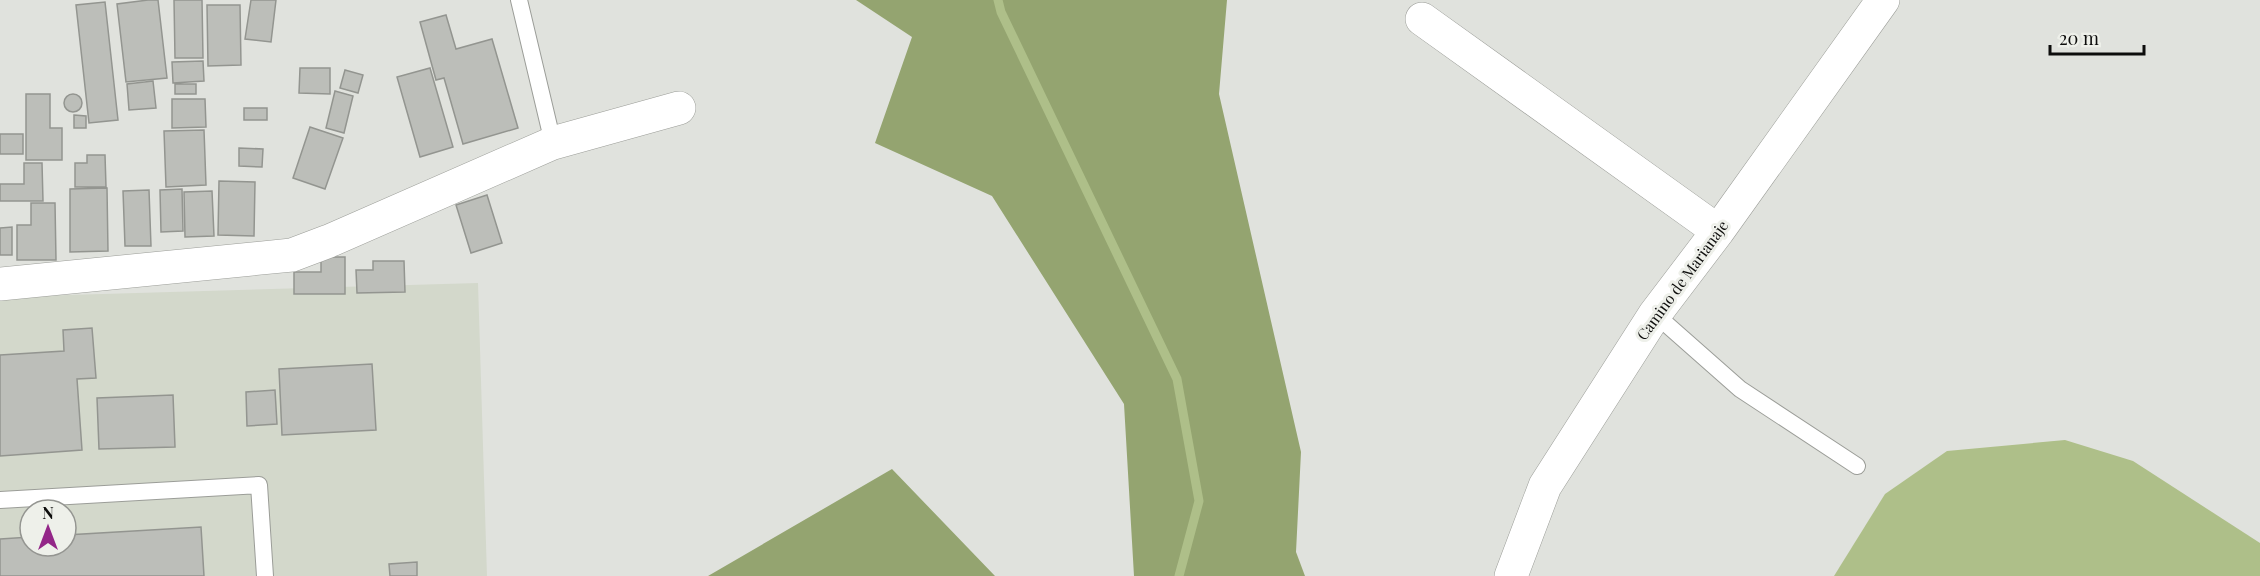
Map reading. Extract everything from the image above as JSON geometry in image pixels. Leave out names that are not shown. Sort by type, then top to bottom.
[{"type":"street","name":"Camino de Marianaje","points":[[1511,576],[1545,486],[1655,314],[1718,231],[1883,0]]},
{"type":"street","points":[[1422,19],[1718,231]]},
{"type":"street","points":[[0,284],[292,255],[554,142],[679,108]]},
{"type":"lane","points":[[519,0],[554,142]]},
{"type":"lane","points":[[1655,314],[1740,389],[1857,466]]},
{"type":"lane","points":[[0,500],[259,484],[265,576]]},
{"type":"shaded area","points":[[856,0],[1227,0],[1219,94],[1301,452],[1296,552],[1305,576],[1134,576],[1124,404],[992,196],[875,143],[912,37]]},
{"type":"shaded area","points":[[478,283],[487,576],[0,576],[0,297]]},
{"type":"shaded area","points":[[2065,440],[2133,461],[2260,543],[2260,576],[1834,576],[1885,494],[1947,451]]},
{"type":"shaded area","points":[[892,469],[995,576],[708,576]]},
{"type":"building","points":[[158,0],[167,78],[126,82],[117,4]]},
{"type":"building","points":[[174,0],[202,0],[203,58],[175,58]]},
{"type":"building","points":[[251,0],[276,0],[271,42],[245,39]]},
{"type":"building","points":[[105,2],[118,120],[89,123],[76,5]]},
{"type":"building","points":[[207,5],[240,5],[241,65],[208,66]]},
{"type":"building","points":[[446,15],[456,49],[492,39],[518,128],[463,144],[444,78],[436,80],[420,22]]},
{"type":"building","points":[[203,61],[204,81],[173,83],[172,62]]},
{"type":"building","points":[[300,68],[330,68],[330,94],[299,93]]},
{"type":"building","points":[[430,68],[453,147],[420,157],[397,77]]},
{"type":"building","points":[[345,70],[363,75],[358,93],[340,88]]},
{"type":"building","points":[[153,81],[156,108],[129,110],[127,84]]},
{"type":"building","points":[[175,84],[196,84],[196,94],[175,94]]},
{"type":"building","points":[[335,91],[353,96],[344,133],[326,128]]},
{"type":"building","points":[[26,94],[50,94],[50,128],[62,128],[62,160],[26,160]]},
{"type":"building","points":[[73,94],[81,99],[82,103],[77,111],[73,112],[65,107],[64,103],[69,95]]},
{"type":"building","points":[[172,99],[205,99],[206,127],[172,128]]},
{"type":"building","points":[[244,108],[267,108],[267,120],[244,120]]},
{"type":"building","points":[[74,115],[86,116],[86,128],[74,128]]},
{"type":"building","points":[[310,127],[343,138],[325,189],[293,178]]},
{"type":"building","points":[[204,130],[206,185],[166,187],[164,131]]},
{"type":"building","points":[[0,134],[23,134],[23,154],[0,154]]},
{"type":"building","points":[[239,148],[263,149],[262,167],[239,166]]},
{"type":"building","points":[[87,155],[105,155],[106,187],[75,187],[75,163],[87,163]]},
{"type":"building","points":[[24,163],[42,163],[43,201],[0,201],[0,184],[24,184]]},
{"type":"building","points":[[219,181],[255,182],[254,236],[218,235]]},
{"type":"building","points":[[107,188],[108,251],[70,252],[70,189]]},
{"type":"building","points":[[182,189],[183,231],[161,232],[160,190]]},
{"type":"building","points":[[149,190],[151,246],[125,246],[123,191]]},
{"type":"building","points":[[212,191],[214,236],[185,237],[184,192]]},
{"type":"building","points":[[487,195],[502,243],[471,253],[456,205]]},
{"type":"building","points":[[31,203],[55,203],[56,260],[17,260],[17,225],[31,225]]},
{"type":"building","points":[[12,227],[12,255],[0,255],[0,228]]},
{"type":"building","points":[[321,257],[345,257],[345,294],[294,294],[294,272],[321,272]]},
{"type":"building","points":[[373,261],[404,261],[405,292],[357,293],[356,270],[373,270]]},
{"type":"building","points":[[92,328],[96,378],[77,379],[82,450],[0,456],[0,355],[64,351],[63,330]]},
{"type":"building","points":[[372,364],[376,430],[282,435],[279,369]]},
{"type":"building","points":[[275,390],[277,424],[247,426],[246,392]]},
{"type":"building","points":[[173,395],[175,447],[99,449],[97,398]]},
{"type":"building","points":[[201,527],[204,576],[0,576],[0,539],[18,538],[18,558],[78,558],[78,534]]},
{"type":"building","points":[[417,562],[417,576],[390,576],[389,564]]},
{"type":"waterway","points":[[998,0],[1001,12],[1177,379],[1199,501],[1179,576]]}]
